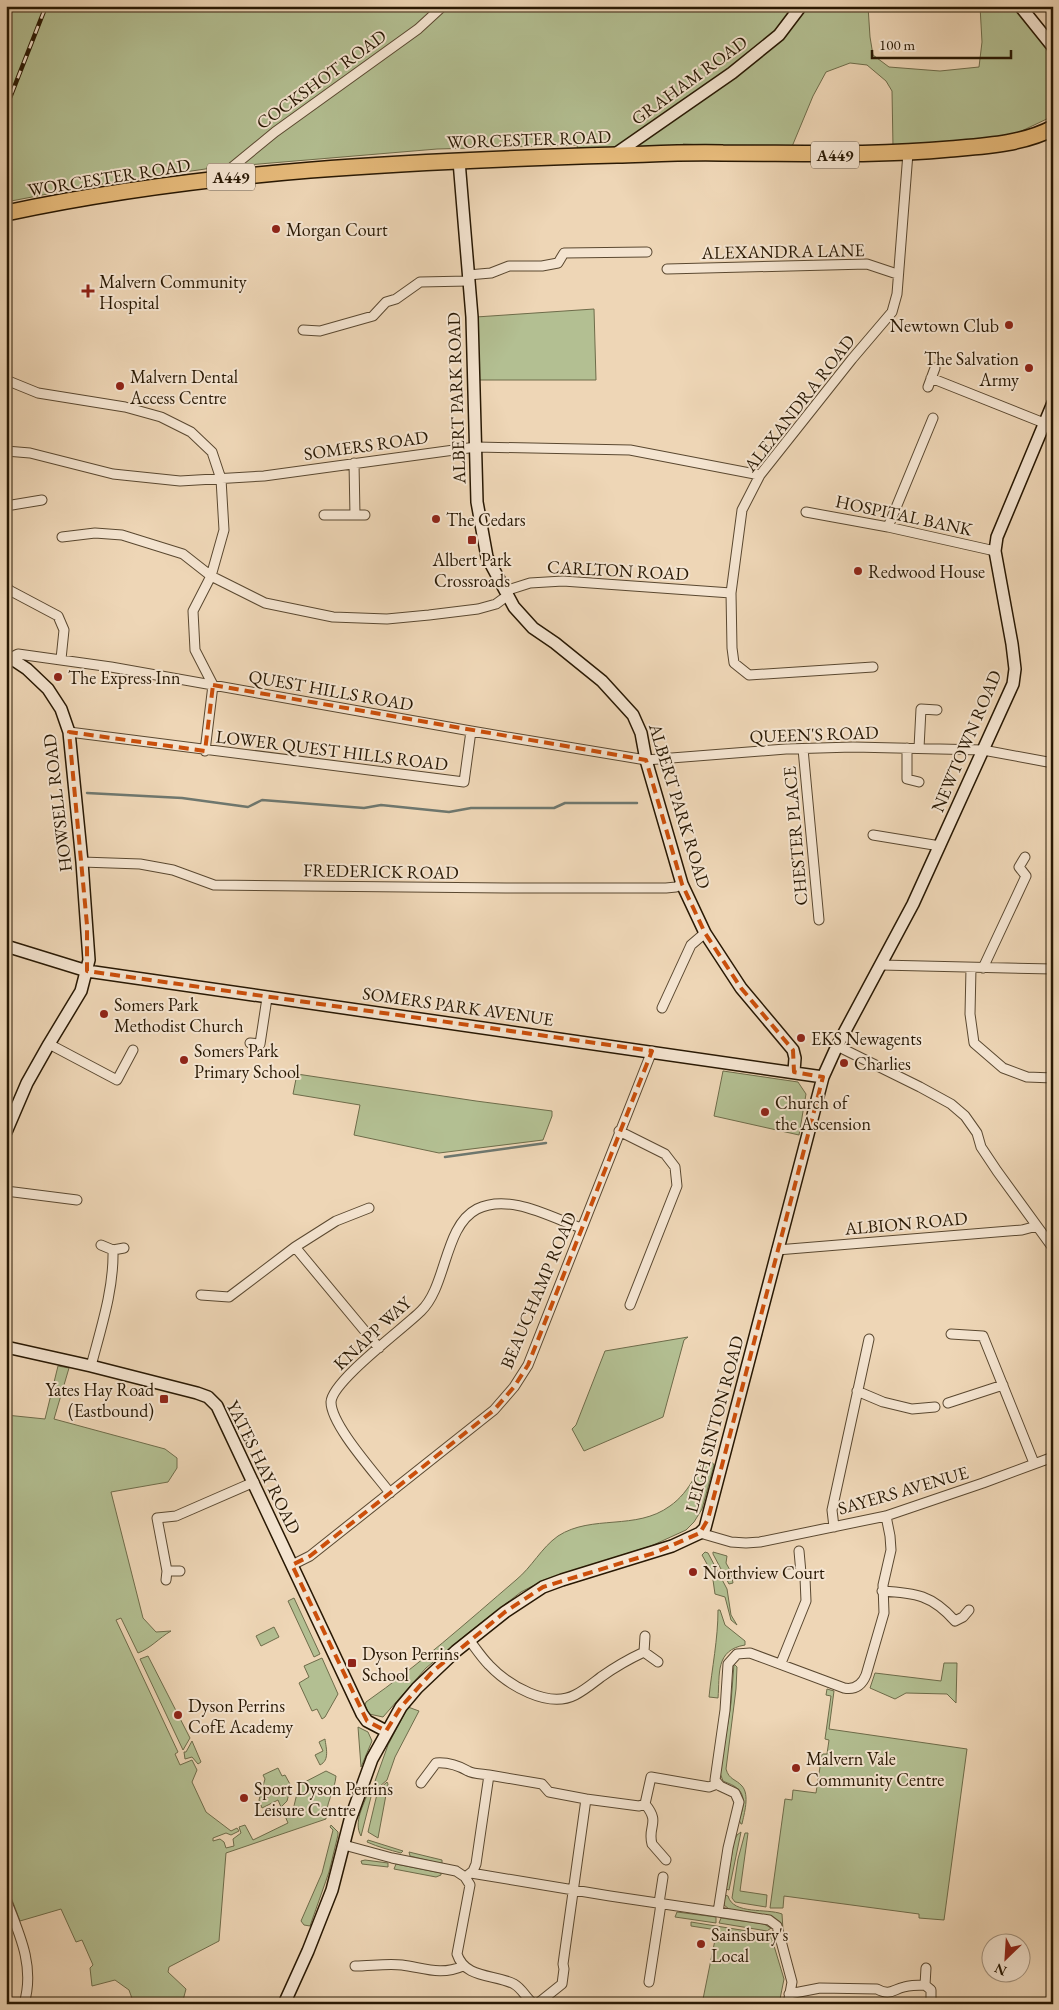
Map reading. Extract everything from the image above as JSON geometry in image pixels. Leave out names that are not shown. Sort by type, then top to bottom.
[{"type":"highway","name":"WORCESTER ROAD","points":[[6,213],[105,194],[219,178],[397,163],[614,155],[908,153],[977,146],[1036,137],[1053,128]]},
{"type":"street","name":"COCKSHOT ROAD","points":[[219,178],[274,132],[418,29],[443,6]]},
{"type":"street","name":"GRAHAM ROAD","points":[[614,155],[732,73],[779,35],[802,6]]},
{"type":"street","points":[[1020,6],[1053,47]]},
{"type":"street","name":"ALEXANDRA ROAD","points":[[868,664],[749,675],[734,662],[731,593],[742,510],[760,475],[852,359],[892,312],[897,294],[897,274],[908,153]]},
{"type":"street","name":"ALBERT PARK ROAD","points":[[459,160],[472,317],[477,502],[487,557],[514,607],[533,628],[585,667],[633,715],[641,733],[646,760],[682,884],[705,933],[741,988],[793,1050],[795,1058],[794,1072]]},
{"type":"street","points":[[303,330],[320,331],[373,316],[386,302],[396,299],[420,282],[468,278],[491,273],[510,266],[542,266],[558,262],[564,253],[647,252]]},
{"type":"street","name":"ALEXANDRA LANE","points":[[667,269],[867,264],[897,274]]},
{"type":"street","points":[[935,368],[930,383],[1044,423]]},
{"type":"street","points":[[6,380],[38,393],[125,407],[161,417],[191,432],[212,452],[222,479],[224,530],[210,576],[193,611],[195,650],[213,685]]},
{"type":"street","name":"NEWTOWN ROAD","points":[[823,1077],[837,1046],[914,904],[1013,684],[1015,669],[995,551],[997,537],[1053,403]]},
{"type":"street","points":[[888,527],[933,418]]},
{"type":"street","name":"SOMERS ROAD","points":[[6,451],[30,454],[113,474],[180,481],[264,476],[476,447],[630,450],[760,475]]},
{"type":"street","points":[[354,463],[355,515]]},
{"type":"street","points":[[6,506],[42,500]]},
{"type":"street","name":"HOSPITAL BANK","points":[[806,512],[888,527],[995,551]]},
{"type":"street","points":[[324,515],[365,515]]},
{"type":"street","name":"CARLTON ROAD","points":[[62,537],[95,533],[122,534],[183,554],[210,576],[265,603],[333,617],[387,619],[478,609],[496,604],[506,594],[530,583],[563,581],[731,593]]},
{"type":"street","points":[[6,585],[9,590],[58,616],[64,630],[61,659]]},
{"type":"street","name":"QUEST HILLS ROAD","points":[[8,656],[18,654],[61,659],[646,760]]},
{"type":"street","name":"HOWSELL ROAD","points":[[6,1132],[27,1083],[48,1044],[81,991],[89,960],[82,862],[69,732],[61,709],[48,689],[27,669],[8,656]]},
{"type":"street","name":"LOWER QUEST HILLS ROAD","points":[[205,751],[213,685]]},
{"type":"street","points":[[919,748],[921,709],[937,710]]},
{"type":"street","name":"LOWER QUEST HILLS ROAD","points":[[69,732],[205,751],[464,782],[471,731]]},
{"type":"street","points":[[906,779],[907,748]]},
{"type":"street","name":"QUEEN'S ROAD","points":[[646,760],[803,749],[919,748],[983,750],[1053,763]]},
{"type":"street","name":"CHESTER PLACE","points":[[803,749],[819,920]]},
{"type":"street","points":[[897,779],[919,782]]},
{"type":"street","points":[[873,835],[940,846]]},
{"type":"street","points":[[983,968],[1026,876],[1019,868],[1024,857]]},
{"type":"street","name":"FREDERICK ROAD","points":[[82,862],[140,864],[173,870],[214,885],[646,888],[676,887],[682,884]]},
{"type":"street","points":[[662,1008],[690,945],[705,933]]},
{"type":"street","name":"SOMERS PARK AVENUE","points":[[6,946],[87,971],[823,1077]]},
{"type":"street","points":[[882,965],[1053,969]]},
{"type":"street","points":[[971,968],[970,1014],[974,1042],[1003,1068],[1028,1077],[1053,1078]]},
{"type":"street","points":[[669,993],[678,997]]},
{"type":"street","points":[[250,1043],[260,1044],[267,998]]},
{"type":"street","points":[[48,1044],[117,1080],[133,1050]]},
{"type":"street","points":[[837,1046],[920,1087],[951,1104],[965,1116],[992,1163],[1053,1248]]},
{"type":"street","name":"BEAUCHAMP ROAD","points":[[292,1565],[310,1556],[494,1410],[514,1387],[528,1365],[652,1051]]},
{"type":"street","name":"LEIGH SINTON ROAD","points":[[284,2004],[332,1890],[350,1820],[367,1772],[386,1731],[401,1707],[417,1688],[444,1662],[505,1612],[543,1587],[654,1553],[700,1533],[708,1520],[823,1077]]},
{"type":"street","points":[[619,1131],[665,1154],[675,1167],[678,1186],[630,1305]]},
{"type":"street","points":[[6,1191],[77,1200]]},
{"type":"street","name":"KNAPP WAY","points":[[390,1493],[338,1425],[331,1399],[341,1383],[423,1310],[435,1291],[461,1224],[475,1210],[493,1203],[512,1203],[582,1228]]},
{"type":"street","points":[[201,1294],[229,1297],[295,1247],[336,1222],[369,1208]]},
{"type":"street","name":"ALBION ROAD","points":[[777,1250],[1022,1230],[1037,1226]]},
{"type":"street","points":[[101,1245],[113,1250],[124,1248]]},
{"type":"street","points":[[295,1247],[379,1348]]},
{"type":"street","points":[[91,1366],[111,1285],[114,1267],[113,1250]]},
{"type":"street","points":[[951,1334],[984,1336],[1034,1463]]},
{"type":"street","points":[[834,1527],[832,1510],[869,1339]]},
{"type":"street","name":"YATES HAY ROAD","points":[[6,1347],[197,1393],[208,1397],[218,1406],[362,1714],[367,1721],[386,1731]]},
{"type":"street","points":[[948,1403],[1003,1385]]},
{"type":"street","points":[[857,1391],[883,1402],[912,1409],[935,1407]]},
{"type":"street","name":"SAYERS AVENUE","points":[[700,1533],[731,1542],[746,1543],[886,1516],[984,1483],[1053,1457]]},
{"type":"street","points":[[180,1571],[166,1576],[156,1515],[176,1516],[254,1482]]},
{"type":"street","points":[[717,1784],[715,1776],[725,1710],[728,1664],[737,1654],[746,1652],[762,1656],[844,1688],[854,1688],[862,1684],[884,1613],[882,1591],[891,1550],[886,1516]]},
{"type":"street","points":[[781,1663],[806,1601],[805,1578],[802,1573],[799,1551]]},
{"type":"street","points":[[787,1574],[802,1573]]},
{"type":"street","points":[[882,1591],[902,1592],[932,1600],[955,1621],[963,1617],[969,1610]]},
{"type":"street","points":[[644,1652],[645,1636]]},
{"type":"street","points":[[470,1641],[489,1665],[502,1676],[531,1693],[555,1699],[573,1696],[615,1668],[644,1652]]},
{"type":"street","points":[[644,1652],[658,1662]]},
{"type":"street","points":[[421,1783],[436,1763],[442,1763],[464,1767],[469,1772],[542,1784],[549,1792],[639,1806],[645,1804]]},
{"type":"street","points":[[489,1775],[476,1864],[468,1875],[470,1885],[457,1954],[463,1966],[473,1972],[514,1984],[536,2004],[562,1984],[563,1964],[580,1850],[579,1836],[586,1799]]},
{"type":"street","points":[[645,1804],[651,1777],[709,1787],[717,1784],[735,1793],[739,1802],[728,1848],[718,1912]]},
{"type":"street","points":[[645,1804],[654,1819],[652,1844],[666,1860]]},
{"type":"street","points":[[344,1845],[468,1875],[489,1876],[769,1920],[777,1926],[792,1982],[788,2004]]},
{"type":"street","points":[[649,1982],[663,1877]]},
{"type":"street","points":[[6,1900],[28,1962],[29,1987],[24,2004]]},
{"type":"street","points":[[355,1966],[402,1965],[433,1972],[448,1972],[463,1966]]},
{"type":"street","points":[[926,1968],[925,1984],[931,1990],[931,2002]]},
{"type":"street","points":[[789,1994],[820,1988],[877,1989],[883,1992],[891,1992],[906,1986],[925,1984]]},
{"type":"highlighted area","points":[[213,685],[646,760],[682,884],[705,933],[741,988],[793,1050],[794,1072],[823,1077],[708,1519],[700,1533],[654,1553],[543,1587],[505,1612],[432,1672],[401,1707],[386,1731],[367,1721],[292,1565],[310,1556],[494,1410],[514,1387],[528,1365],[652,1051],[87,971],[87,925],[69,732],[205,751]]},
{"type":"green space","points":[[6,6],[868,6],[873,55],[889,67],[940,71],[979,67],[982,42],[980,6],[1024,6],[1045,31],[1053,31],[1053,116],[1007,138],[893,147],[892,91],[886,81],[867,65],[850,63],[826,72],[813,96],[791,149],[683,144],[678,151],[578,152],[577,145],[437,149],[212,168],[89,186],[6,202]]},
{"type":"green space","points":[[594,309],[596,380],[476,380],[476,317]]},
{"type":"green space","points":[[723,1071],[798,1082],[806,1094],[799,1135],[714,1116]]},
{"type":"green space","points":[[297,1074],[552,1111],[552,1116],[543,1140],[439,1153],[354,1135],[360,1105],[293,1094]]},
{"type":"green space","points":[[688,1337],[684,1340],[663,1417],[584,1451],[572,1429],[576,1425],[605,1351]]},
{"type":"green space","name":"Dyson Perrins CofE Academy","points":[[58,1366],[69,1368],[54,1419],[165,1449],[177,1458],[177,1468],[168,1482],[111,1492],[143,1618],[156,1632],[171,1631],[138,1653],[121,1618],[116,1620],[178,1752],[175,1754],[180,1765],[192,1760],[197,1770],[192,1782],[206,1812],[231,1831],[237,1828],[239,1831],[231,1835],[226,1833],[213,1838],[213,1841],[220,1839],[224,1842],[226,1848],[234,1846],[233,1839],[241,1833],[239,1827],[245,1825],[253,1840],[288,1823],[285,1816],[293,1810],[299,1785],[326,1771],[336,1776],[327,1808],[326,1819],[226,1853],[219,1941],[169,1967],[168,1972],[186,1989],[182,2004],[134,2004],[129,1990],[115,1980],[92,1986],[90,1968],[93,1965],[82,1940],[76,1942],[61,1909],[20,1921],[6,1884],[6,1415],[45,1419]]},
{"type":"green space","points":[[704,1462],[712,1462],[714,1465],[702,1509],[694,1522],[686,1530],[651,1546],[544,1580],[521,1592],[426,1668],[383,1717],[369,1714],[365,1705],[366,1702],[424,1658],[516,1580],[558,1536],[571,1529],[599,1523],[629,1521],[657,1514],[680,1497]]},
{"type":"green space","points":[[705,1552],[708,1553],[727,1589],[731,1615],[737,1625],[731,1620],[725,1597],[715,1594],[712,1573],[702,1555]]},
{"type":"green space","points":[[713,1552],[727,1556],[726,1563],[731,1572],[733,1583],[729,1584]]},
{"type":"green space","points":[[294,1598],[320,1654],[314,1657],[288,1601]]},
{"type":"green space","points":[[718,1610],[720,1610],[725,1625],[745,1641],[745,1645],[728,1652],[724,1658],[721,1664],[718,1698],[709,1697]]},
{"type":"green space","points":[[274,1627],[279,1637],[261,1646],[256,1636]]},
{"type":"green space","points":[[148,1656],[190,1738],[183,1750],[140,1659]]},
{"type":"green space","points":[[322,1658],[338,1694],[322,1719],[317,1709],[312,1711],[299,1683],[309,1677],[304,1666]]},
{"type":"green space","points":[[944,1663],[957,1663],[956,1703],[947,1694],[906,1693],[895,1699],[870,1688],[875,1673],[941,1681]]},
{"type":"green space","points":[[734,1664],[737,1667],[736,1689],[726,1769],[729,1775],[742,1786],[746,1794],[742,1824],[739,1820],[743,1807],[743,1797],[738,1789],[723,1781],[720,1773],[731,1703]]},
{"type":"green space","points":[[827,1689],[834,1691],[829,1729],[967,1749],[944,1920],[919,1918],[919,1914],[784,1896],[783,1908],[770,1908],[785,1799],[792,1800],[793,1790],[816,1793],[822,1754],[827,1754],[829,1740],[825,1739],[831,1696],[826,1695]]},
{"type":"green space","points":[[408,1707],[419,1711],[395,1757],[387,1780],[379,1787],[374,1784],[388,1745]]},
{"type":"green space","points":[[358,1727],[368,1732],[372,1741],[361,1767]]},
{"type":"green space","points":[[325,1739],[326,1757],[320,1765],[315,1755],[323,1751],[319,1742]]},
{"type":"green space","points":[[192,1741],[201,1762],[198,1764],[192,1757],[185,1759],[184,1752],[186,1752]]},
{"type":"green space","points":[[278,1768],[282,1776],[285,1775],[291,1786],[287,1801],[281,1807],[278,1800],[262,1808],[259,1800],[265,1779],[263,1775]]},
{"type":"green space","points":[[387,1782],[378,1838],[368,1832],[378,1790]]},
{"type":"green space","points":[[368,1792],[372,1793],[361,1836],[358,1825]]},
{"type":"green space","points":[[331,1825],[338,1832],[338,1835],[329,1872],[310,1926],[304,1925],[301,1921],[322,1873],[333,1830],[330,1827]]},
{"type":"green space","points":[[741,1832],[729,1890],[726,1889],[734,1841]]},
{"type":"green space","points":[[745,1833],[748,1833],[740,1891],[767,1895],[766,1907],[735,1902],[732,1898],[738,1859]]},
{"type":"green space","points":[[368,1840],[403,1851],[401,1853],[384,1848],[367,1842]]},
{"type":"green space","points":[[409,1852],[442,1860],[442,1864],[410,1856]]},
{"type":"green space","points":[[361,1861],[388,1863],[388,1867],[362,1864]]},
{"type":"green space","points":[[396,1864],[441,1873],[441,1875],[436,1877],[394,1869]]},
{"type":"green space","points":[[725,1895],[736,1906],[782,1914],[783,1930],[779,1924],[767,1916],[729,1909],[724,1905]]},
{"type":"green space","points":[[677,1912],[716,1917],[716,1923],[675,1917]]},
{"type":"green space","points":[[721,1918],[764,1924],[771,1928],[767,1931],[719,1923]]},
{"type":"green space","points":[[691,1922],[771,1936],[784,1979],[779,2004],[702,2004],[717,1930],[691,1926]]},
{"type":"waterway","points":[[87,793],[182,798],[248,807],[262,800],[364,808],[381,805],[449,812],[471,808],[554,808],[565,803],[637,803]]},
{"type":"waterway","points":[[445,1157],[546,1143]]},
{"type":"railway","points":[[6,108],[46,6]]},
{"type":"place","name":"Morgan Court","points":[[276,229]]},
{"type":"place","name":"Malvern Community Hospital","points":[[88,291]]},
{"type":"place","name":"Newtown Club","points":[[1009,325]]},
{"type":"place","name":"The Salvation Army","points":[[1029,368]]},
{"type":"place","name":"Malvern Dental Access Centre","points":[[120,386]]},
{"type":"place","name":"The Cedars","points":[[436,519]]},
{"type":"place","name":"Albert Park Crossroads","points":[[472,540]]},
{"type":"place","name":"Redwood House","points":[[858,571]]},
{"type":"place","name":"The Express Inn","points":[[58,677]]},
{"type":"place","name":"Somers Park Methodist Church","points":[[104,1014]]},
{"type":"place","name":"EKS Newagents","points":[[801,1038]]},
{"type":"place","name":"Somers Park Primary School","points":[[184,1060]]},
{"type":"place","name":"Charlies","points":[[844,1063]]},
{"type":"place","name":"Church of the Ascension","points":[[765,1112]]},
{"type":"place","name":"Yates Hay Road (Eastbound)","points":[[164,1399]]},
{"type":"place","name":"Northview Court","points":[[693,1572]]},
{"type":"place","name":"Dyson Perrins School","points":[[352,1663]]},
{"type":"place","name":"Dyson Perrins CofE Academy","points":[[178,1715]]},
{"type":"place","name":"Malvern Vale Community Centre","points":[[796,1768]]},
{"type":"place","name":"Sport Dyson Perrins Leisure Centre","points":[[244,1798]]},
{"type":"place","name":"Sainsbury's Local","points":[[701,1944]]}]
